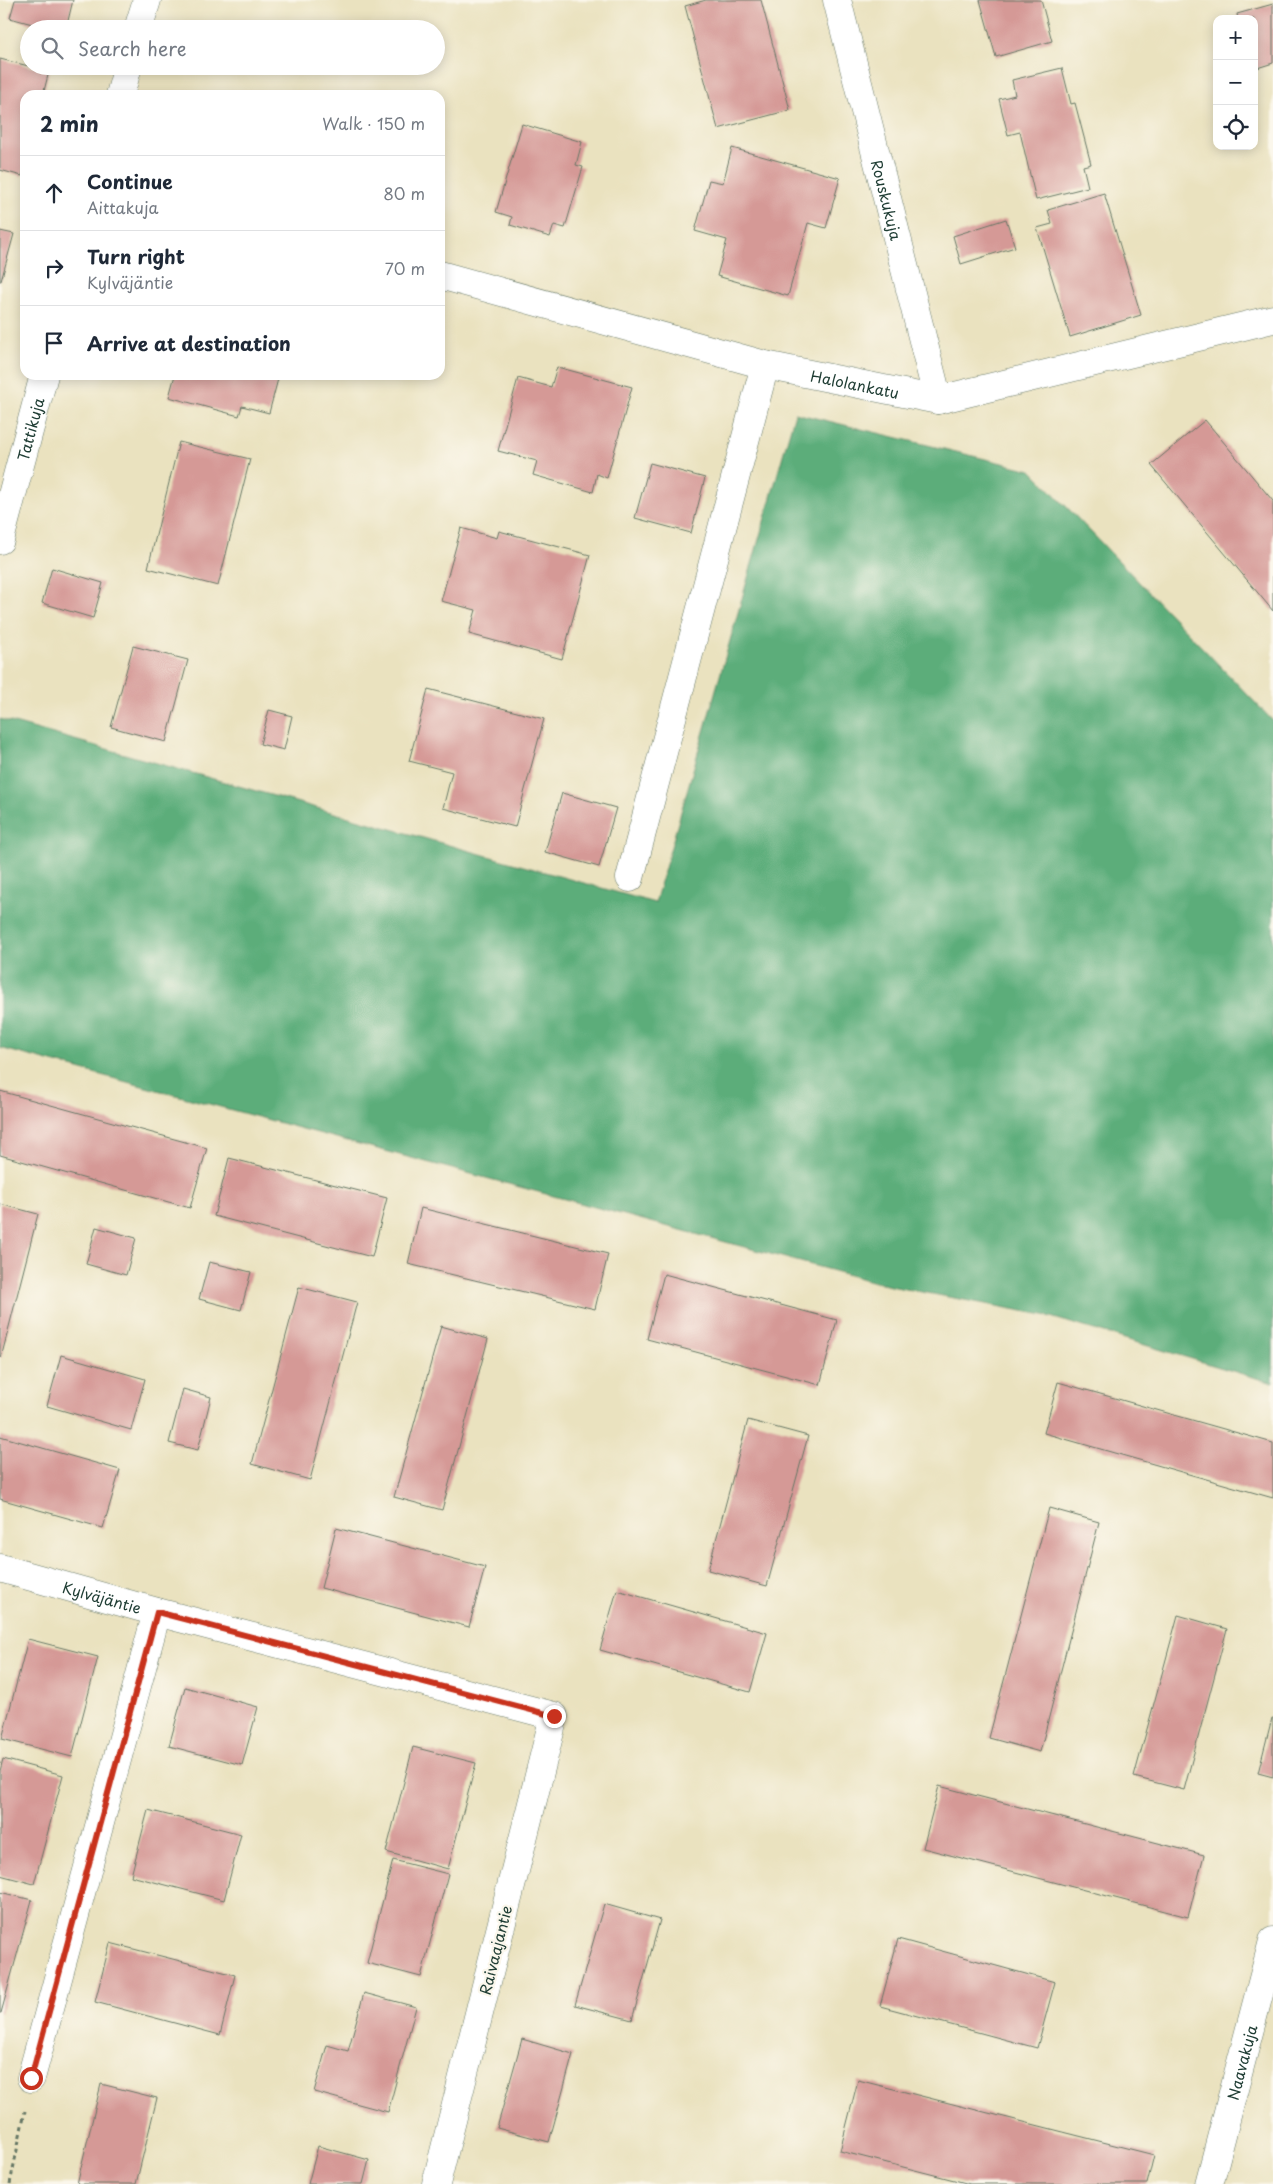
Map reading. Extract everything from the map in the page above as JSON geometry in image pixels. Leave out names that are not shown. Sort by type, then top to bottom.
[{"type":"street","points":[[141,20],[147,0]]},
{"type":"street","name":"Rouskukuja","points":[[837,0],[938,400]]},
{"type":"street","points":[[121,90],[126,75]]},
{"type":"street","name":"Halolankatu","points":[[445,276],[765,365],[938,400],[1273,320]]},
{"type":"street","points":[[630,878],[765,365]]},
{"type":"street","name":"Tattikuja","points":[[0,540],[43,380]]},
{"type":"street","name":"Kylväjäntie","points":[[0,1568],[157,1612],[554,1716]]},
{"type":"street","points":[[31,2078],[157,1612]]},
{"type":"street","name":"Raivaajantie","points":[[436,2184],[554,1716]]},
{"type":"street","name":"Naavakuja","points":[[1209,2184],[1224,2125],[1264,2018],[1273,1941]]},
{"type":"path","points":[[10,2184],[31,2078]]},
{"type":"green space","points":[[795,413],[1031,470],[1273,721],[1273,1383],[1044,1315],[890,1286],[0,1048],[0,719],[655,903]]},
{"type":"building","points":[[15,0],[73,0],[68,20],[20,21],[10,18]]},
{"type":"building","points":[[706,0],[761,0],[790,110],[718,129],[685,6]]},
{"type":"building","points":[[980,0],[1041,0],[1052,41],[996,57]]},
{"type":"building","points":[[1273,4],[1273,63],[1258,68],[1258,15],[1237,14]]},
{"type":"building","points":[[0,59],[20,64],[20,75],[48,75],[44,90],[20,90],[20,175],[0,170]]},
{"type":"building","points":[[1062,68],[1071,104],[1075,103],[1091,164],[1083,166],[1088,187],[1036,200],[1020,132],[1008,135],[999,99],[1015,95],[1012,80]]},
{"type":"building","points":[[522,124],[582,142],[576,165],[583,167],[565,228],[554,225],[550,237],[510,225],[512,217],[496,212]]},
{"type":"building","points":[[732,148],[840,178],[826,228],[808,223],[788,296],[717,276],[727,240],[695,231],[709,180],[723,183]]},
{"type":"building","points":[[1104,193],[1141,315],[1070,337],[1037,228],[1052,224],[1048,210]]},
{"type":"building","points":[[1006,219],[1015,247],[961,264],[953,236]]},
{"type":"building","points":[[0,231],[14,234],[1,281],[0,281]]},
{"type":"building","points":[[557,367],[632,387],[607,478],[597,474],[593,492],[533,475],[537,461],[498,451],[518,378],[551,387]]},
{"type":"building","points":[[174,380],[278,380],[269,413],[242,406],[239,416],[169,397]]},
{"type":"building","points":[[1205,420],[1273,501],[1273,611],[1151,465]]},
{"type":"building","points":[[179,442],[250,459],[218,586],[148,568]]},
{"type":"building","points":[[650,463],[705,478],[691,533],[635,518]]},
{"type":"building","points":[[461,528],[497,538],[499,531],[590,555],[562,659],[469,634],[476,610],[441,601]]},
{"type":"building","points":[[52,568],[103,583],[93,618],[42,603]]},
{"type":"building","points":[[133,646],[188,660],[166,742],[111,727]]},
{"type":"building","points":[[428,689],[544,719],[515,827],[443,808],[452,772],[409,761]]},
{"type":"building","points":[[269,710],[292,716],[284,750],[260,744]]},
{"type":"building","points":[[562,793],[616,808],[599,867],[545,852]]},
{"type":"building","points":[[0,1091],[207,1148],[190,1208],[0,1155]]},
{"type":"building","points":[[229,1158],[387,1198],[372,1257],[214,1216]]},
{"type":"building","points":[[0,1204],[38,1214],[1,1358],[0,1357]]},
{"type":"building","points":[[421,1208],[608,1254],[595,1309],[408,1264]]},
{"type":"building","points":[[96,1227],[136,1238],[126,1275],[86,1264]]},
{"type":"building","points":[[209,1262],[251,1272],[241,1310],[199,1299]]},
{"type":"building","points":[[664,1274],[837,1320],[820,1385],[647,1339]]},
{"type":"building","points":[[299,1287],[357,1302],[310,1480],[252,1464]]},
{"type":"building","points":[[441,1326],[488,1339],[442,1510],[394,1497]]},
{"type":"building","points":[[61,1355],[145,1379],[131,1430],[47,1406]]},
{"type":"building","points":[[1058,1382],[1273,1443],[1273,1498],[1044,1433]]},
{"type":"building","points":[[183,1389],[211,1397],[198,1450],[169,1443]]},
{"type":"building","points":[[748,1420],[808,1436],[767,1586],[708,1570]]},
{"type":"building","points":[[0,1436],[120,1470],[103,1528],[0,1499]]},
{"type":"building","points":[[1049,1508],[1099,1522],[1040,1752],[989,1738]]},
{"type":"building","points":[[336,1528],[485,1567],[469,1627],[321,1588]]},
{"type":"building","points":[[617,1590],[767,1633],[750,1692],[600,1650]]},
{"type":"building","points":[[1178,1615],[1227,1629],[1184,1790],[1134,1777]]},
{"type":"building","points":[[28,1639],[98,1657],[72,1757],[2,1739]]},
{"type":"building","points":[[185,1687],[258,1707],[242,1765],[169,1746]]},
{"type":"building","points":[[1273,1718],[1273,1777],[1258,1773]]},
{"type":"building","points":[[413,1747],[476,1763],[448,1869],[386,1852]]},
{"type":"building","points":[[3,1759],[63,1775],[34,1884],[0,1875],[0,1771]]},
{"type":"building","points":[[939,1786],[1204,1855],[1188,1917],[923,1848]]},
{"type":"building","points":[[148,1810],[241,1834],[224,1900],[131,1876]]},
{"type":"building","points":[[393,1860],[448,1874],[421,1977],[367,1963]]},
{"type":"building","points":[[0,1892],[32,1900],[1,2013],[0,2013]]},
{"type":"building","points":[[604,1904],[660,1920],[632,2020],[575,2005]]},
{"type":"building","points":[[898,1939],[1055,1982],[1037,2048],[880,2006]]},
{"type":"building","points":[[110,1943],[235,1975],[220,2035],[95,2002]]},
{"type":"building","points":[[364,1993],[416,2007],[388,2112],[314,2092],[327,2045],[348,2051]]},
{"type":"building","points":[[522,2039],[573,2054],[549,2142],[497,2128]]},
{"type":"building","points":[[858,2080],[1154,2155],[1147,2184],[970,2184],[840,2151]]},
{"type":"building","points":[[101,2084],[157,2098],[136,2184],[77,2184]]},
{"type":"building","points":[[318,2146],[369,2160],[363,2184],[308,2184]]},
{"type":"route","points":[[31,2078],[157,1612],[554,1716]]}]
